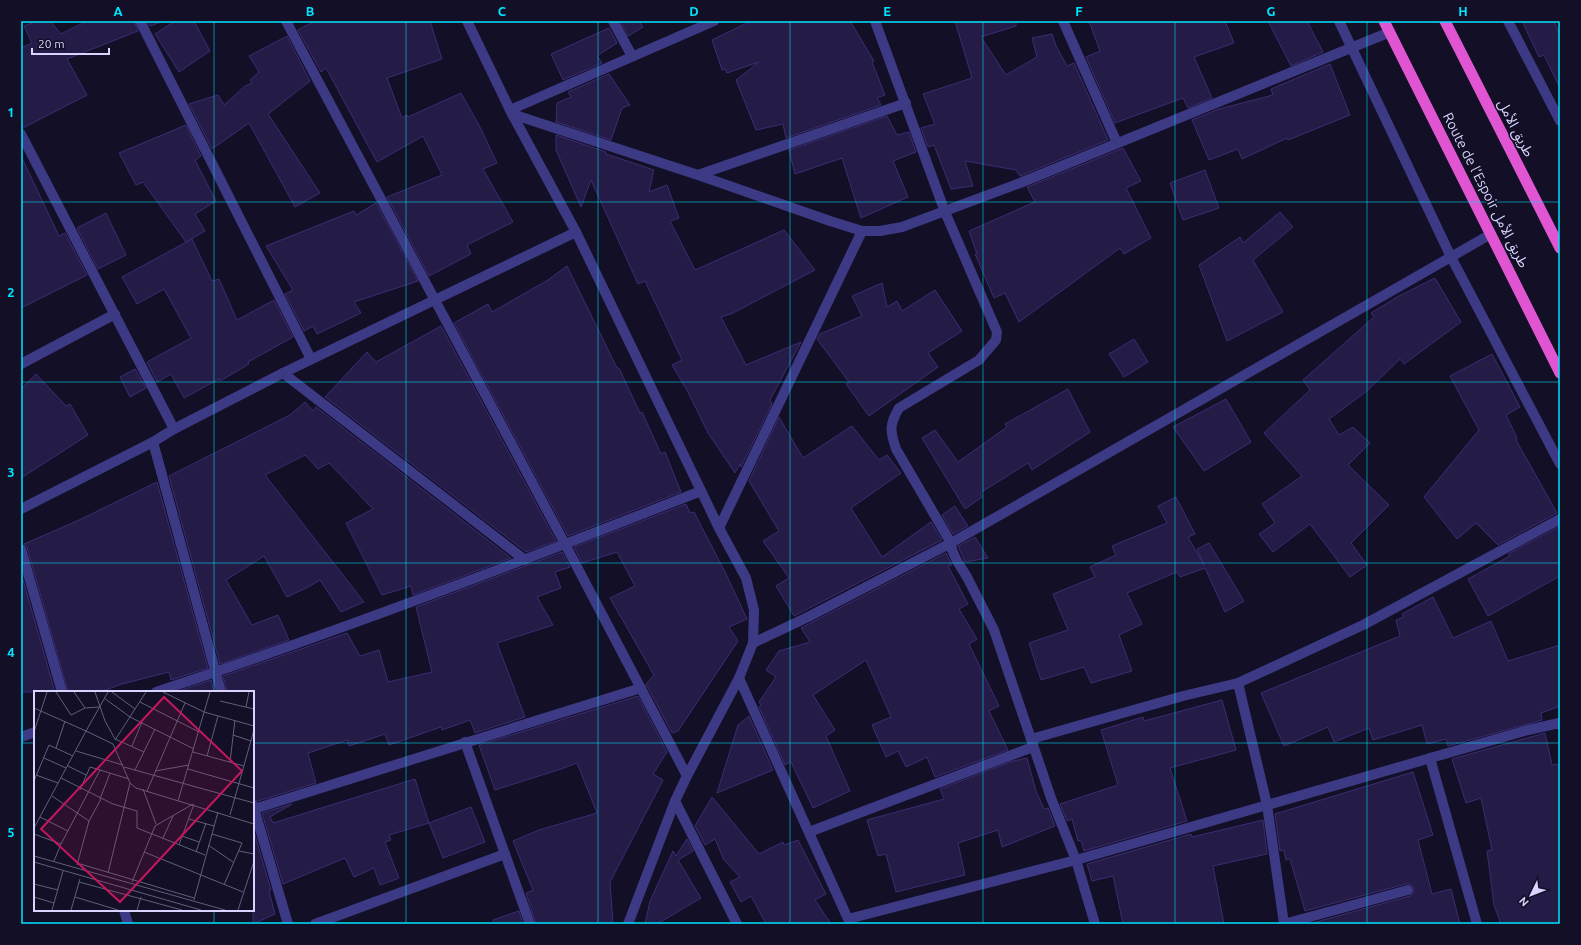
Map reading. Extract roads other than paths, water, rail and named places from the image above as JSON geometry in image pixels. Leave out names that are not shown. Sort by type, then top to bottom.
[{"type":"highway","name":"Route de l’Espoir طريق الأمل","points":[[1384,21],[1560,373]]},
{"type":"highway","name":"طريق الأمل","points":[[1446,21],[1560,248]]},
{"type":"street","points":[[140,21],[311,359]]},
{"type":"street","points":[[286,21],[687,776]]},
{"type":"street","points":[[467,21],[511,112],[576,232],[719,528],[746,578],[754,610],[753,643],[739,678],[675,801],[628,924]]},
{"type":"street","points":[[613,21],[632,56]]},
{"type":"street","points":[[511,112],[632,56],[714,21]]},
{"type":"street","points":[[875,21],[945,212],[997,332],[996,340],[979,360],[900,408],[893,419],[890,429],[896,449],[951,543],[957,561],[967,577],[994,630],[1051,798],[1076,860],[1094,924]]},
{"type":"street","points":[[1062,21],[1117,143]]},
{"type":"street","points":[[1339,21],[1451,257],[1560,464]]},
{"type":"street","points":[[1508,21],[1560,121]]},
{"type":"street","points":[[511,112],[862,231],[880,230],[902,227],[945,212],[1352,46],[1390,32]]},
{"type":"street","points":[[698,175],[906,103]]},
{"type":"street","points":[[21,134],[174,429]]},
{"type":"street","points":[[719,528],[862,231]]},
{"type":"street","points":[[21,509],[311,359],[576,232]]},
{"type":"street","points":[[753,643],[808,618],[951,543],[1491,234]]},
{"type":"street","points":[[21,364],[115,314]]},
{"type":"street","points":[[283,373],[525,560]]},
{"type":"street","points":[[153,442],[221,691]]},
{"type":"street","points":[[159,691],[525,560],[701,491]]},
{"type":"street","points":[[810,832],[1032,743],[1183,696],[1238,683],[1363,625],[1560,519]]},
{"type":"street","points":[[21,549],[62,691]]},
{"type":"street","points":[[739,678],[810,832],[849,922],[1076,860],[1430,758],[1560,723]]},
{"type":"street","points":[[1238,683],[1267,805],[1284,924],[1408,890]]},
{"type":"street","points":[[254,807],[641,688]]},
{"type":"street","points":[[21,737],[34,732]]},
{"type":"street","points":[[465,742],[530,924]]},
{"type":"street","points":[[1430,758],[1477,924]]},
{"type":"street","points":[[675,801],[737,924]]},
{"type":"street","points":[[254,810],[288,924]]},
{"type":"street","points":[[315,924],[505,854]]},
{"type":"street","points":[[124,911],[128,924]]}]
